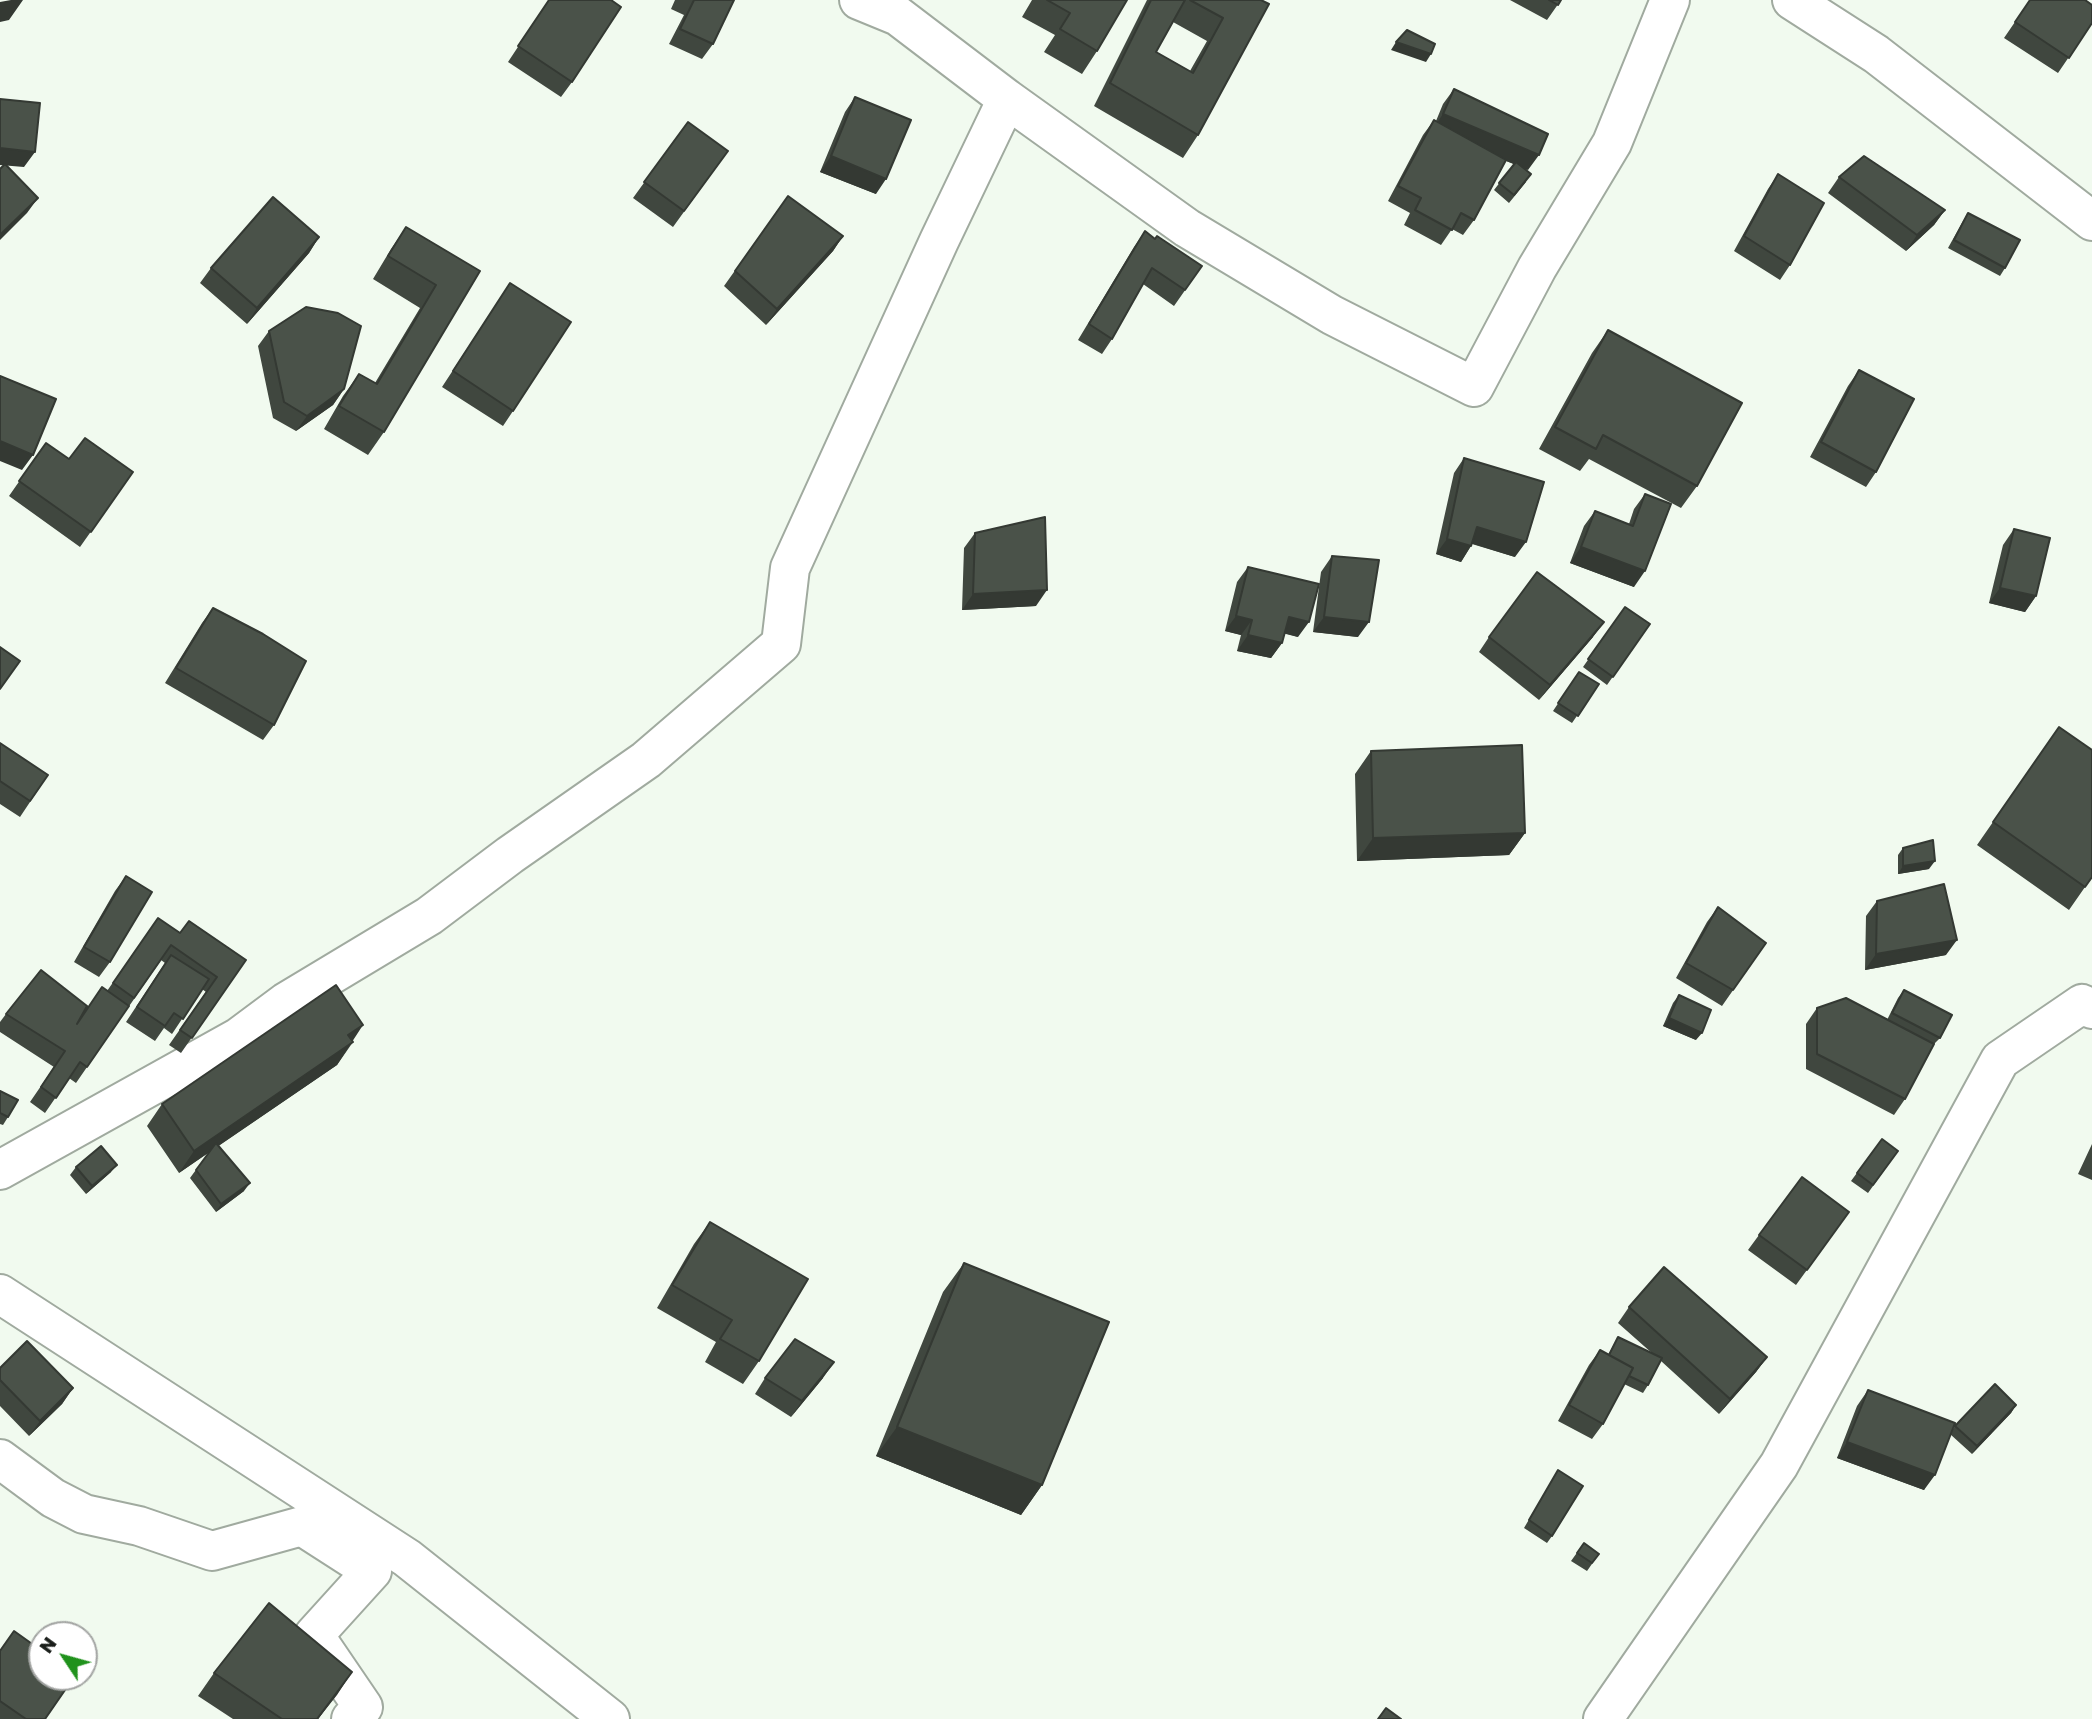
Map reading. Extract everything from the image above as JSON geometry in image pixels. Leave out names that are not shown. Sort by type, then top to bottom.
[{"type":"street","points":[[859,0],[898,16],[1007,99],[1187,228],[1332,315],[1474,387],[1537,268],[1612,143],[1670,0]]},
{"type":"street","points":[[1793,0],[1876,54],[2092,220]]},
{"type":"street","points":[[0,1170],[239,1037],[286,1002],[429,916],[510,855],[646,760],[781,645],[790,568],[1007,99]]},
{"type":"street","points":[[1603,1719],[1779,1465],[2000,1060],[2089,1001]]},
{"type":"street","points":[[0,1294],[407,1558],[610,1719]]},
{"type":"street","points":[[0,1459],[53,1498],[84,1514],[139,1526],[212,1550],[302,1526],[372,1571],[314,1635],[363,1707],[351,1719]]},
{"type":"building","points":[[549,0],[611,0],[621,7],[572,82],[518,46]]},
{"type":"building","points":[[694,0],[734,0],[713,44],[680,29]]},
{"type":"building","points":[[1047,0],[1127,0],[1097,51],[1060,29],[1070,13]]},
{"type":"building","points":[[1151,0],[1185,0],[1156,52],[1193,73],[1223,18],[1190,0],[1261,0],[1269,4],[1198,135],[1110,83]]},
{"type":"building","points":[[2030,0],[2085,0],[2092,5],[2092,23],[2069,58],[2015,22]]},
{"type":"building","points":[[1407,30],[1435,44],[1431,54],[1396,42]]},
{"type":"building","points":[[1454,89],[1548,134],[1539,155],[1443,114]]},
{"type":"building","points":[[855,97],[911,120],[886,179],[831,156]]},
{"type":"building","points":[[0,99],[40,103],[35,152],[0,148]]},
{"type":"building","points":[[1434,120],[1506,160],[1474,220],[1461,213],[1452,230],[1415,210],[1421,198],[1398,186]]},
{"type":"building","points":[[688,122],[728,151],[684,211],[644,182]]},
{"type":"building","points":[[1864,156],[1945,210],[1917,235],[1839,177]]},
{"type":"building","points":[[1516,162],[1531,174],[1514,195],[1499,183]]},
{"type":"building","points":[[5,164],[38,198],[0,235],[0,169]]},
{"type":"building","points":[[1778,174],[1824,203],[1790,265],[1744,236]]},
{"type":"building","points":[[788,196],[843,236],[777,309],[735,271]]},
{"type":"building","points":[[273,197],[319,237],[257,308],[211,268]]},
{"type":"building","points":[[1968,213],[2020,240],[2005,268],[1954,240]]},
{"type":"building","points":[[406,227],[480,271],[384,432],[339,406],[359,374],[377,384],[436,285],[388,256]]},
{"type":"building","points":[[1145,231],[1202,266],[1185,290],[1152,268],[1112,339],[1089,324]]},
{"type":"building","points":[[510,283],[571,322],[513,411],[453,371]]},
{"type":"building","points":[[306,307],[338,313],[361,326],[344,389],[307,416],[284,402],[269,331]]},
{"type":"building","points":[[1608,330],[1742,403],[1697,486],[1603,435],[1596,449],[1555,427]]},
{"type":"building","points":[[1859,370],[1914,399],[1876,472],[1821,442]]},
{"type":"building","points":[[0,376],[56,399],[33,455],[0,441]]},
{"type":"building","points":[[85,438],[133,472],[91,532],[19,481],[46,443],[69,459]]},
{"type":"building","points":[[1464,458],[1544,482],[1526,542],[1477,527],[1471,546],[1447,539]]},
{"type":"building","points":[[1645,494],[1671,504],[1645,571],[1581,547],[1595,511],[1633,526]]},
{"type":"building","points":[[1045,517],[1047,590],[973,594],[975,533]]},
{"type":"building","points":[[2014,529],[2050,538],[2036,596],[2000,588]]},
{"type":"building","points":[[1332,556],[1379,560],[1369,622],[1324,617]]},
{"type":"building","points":[[1248,567],[1319,584],[1309,622],[1289,617],[1282,643],[1248,635],[1252,620],[1236,616]]},
{"type":"building","points":[[1537,572],[1604,622],[1550,685],[1489,637]]},
{"type":"building","points":[[1625,607],[1650,624],[1613,677],[1588,659]]},
{"type":"building","points":[[213,608],[263,634],[306,661],[274,725],[176,668]]},
{"type":"building","points":[[0,647],[20,661],[0,689]]},
{"type":"building","points":[[1579,672],[1599,684],[1578,716],[1558,703]]},
{"type":"building","points":[[2059,727],[2092,750],[2092,877],[2085,887],[1993,822]]},
{"type":"building","points":[[0,743],[48,775],[30,801],[0,781]]},
{"type":"building","points":[[1522,745],[1525,833],[1373,838],[1371,751]]},
{"type":"building","points":[[1933,840],[1935,861],[1903,866],[1903,848]]},
{"type":"building","points":[[126,876],[152,892],[110,962],[84,947]]},
{"type":"building","points":[[1944,884],[1957,940],[1876,954],[1877,901]]},
{"type":"building","points":[[1718,907],[1766,943],[1733,990],[1686,963]]},
{"type":"building","points":[[158,918],[180,933],[189,921],[246,960],[192,1038],[180,1030],[217,977],[171,945],[134,998],[113,983]]},
{"type":"building","points":[[171,955],[209,979],[183,1019],[174,1013],[165,1026],[137,1007]]},
{"type":"building","points":[[41,970],[87,1006],[77,1024],[102,987],[129,1006],[87,1067],[80,1062],[56,1098],[41,1087],[65,1051],[6,1014]]},
{"type":"building","points":[[336,985],[363,1025],[348,1035],[353,1042],[194,1151],[162,1104]]},
{"type":"building","points":[[1904,990],[1952,1015],[1940,1038],[1892,1013]]},
{"type":"building","points":[[1679,995],[1711,1010],[1702,1033],[1669,1018]]},
{"type":"building","points":[[1846,998],[1934,1044],[1905,1099],[1817,1054],[1817,1008]]},
{"type":"building","points":[[0,1091],[18,1100],[8,1117],[0,1113]]},
{"type":"building","points":[[1882,1139],[1898,1151],[1873,1185],[1857,1173]]},
{"type":"building","points":[[216,1143],[250,1183],[221,1204],[196,1170]]},
{"type":"building","points":[[101,1146],[117,1165],[92,1186],[76,1167]]},
{"type":"building","points":[[1802,1177],[1849,1212],[1807,1270],[1759,1235]]},
{"type":"building","points":[[710,1222],[808,1279],[759,1361],[720,1339],[732,1320],[672,1285]]},
{"type":"building","points":[[964,1263],[1109,1322],[1042,1485],[897,1427]]},
{"type":"building","points":[[1664,1267],[1767,1357],[1730,1399],[1629,1307]]},
{"type":"building","points":[[1618,1337],[1662,1358],[1648,1385],[1629,1376],[1633,1368],[1609,1355]]},
{"type":"building","points":[[795,1339],[834,1362],[802,1401],[765,1378]]},
{"type":"building","points":[[27,1341],[73,1388],[40,1421],[0,1380],[0,1368]]},
{"type":"building","points":[[1600,1350],[1633,1368],[1603,1424],[1569,1405]]},
{"type":"building","points":[[1995,1384],[2016,1405],[1977,1446],[1955,1426]]},
{"type":"building","points":[[1868,1390],[1955,1423],[1935,1475],[1847,1442]]},
{"type":"building","points":[[1558,1470],[1583,1486],[1552,1536],[1529,1520]]},
{"type":"building","points":[[1584,1543],[1599,1554],[1592,1563],[1577,1553]]},
{"type":"building","points":[[269,1603],[352,1672],[317,1719],[282,1719],[214,1673]]},
{"type":"building","points":[[14,1631],[28,1641],[28,1691],[64,1691],[45,1719],[26,1719],[0,1701],[0,1651]]},
{"type":"building","points":[[1386,1708],[1401,1719],[1378,1719]]}]
